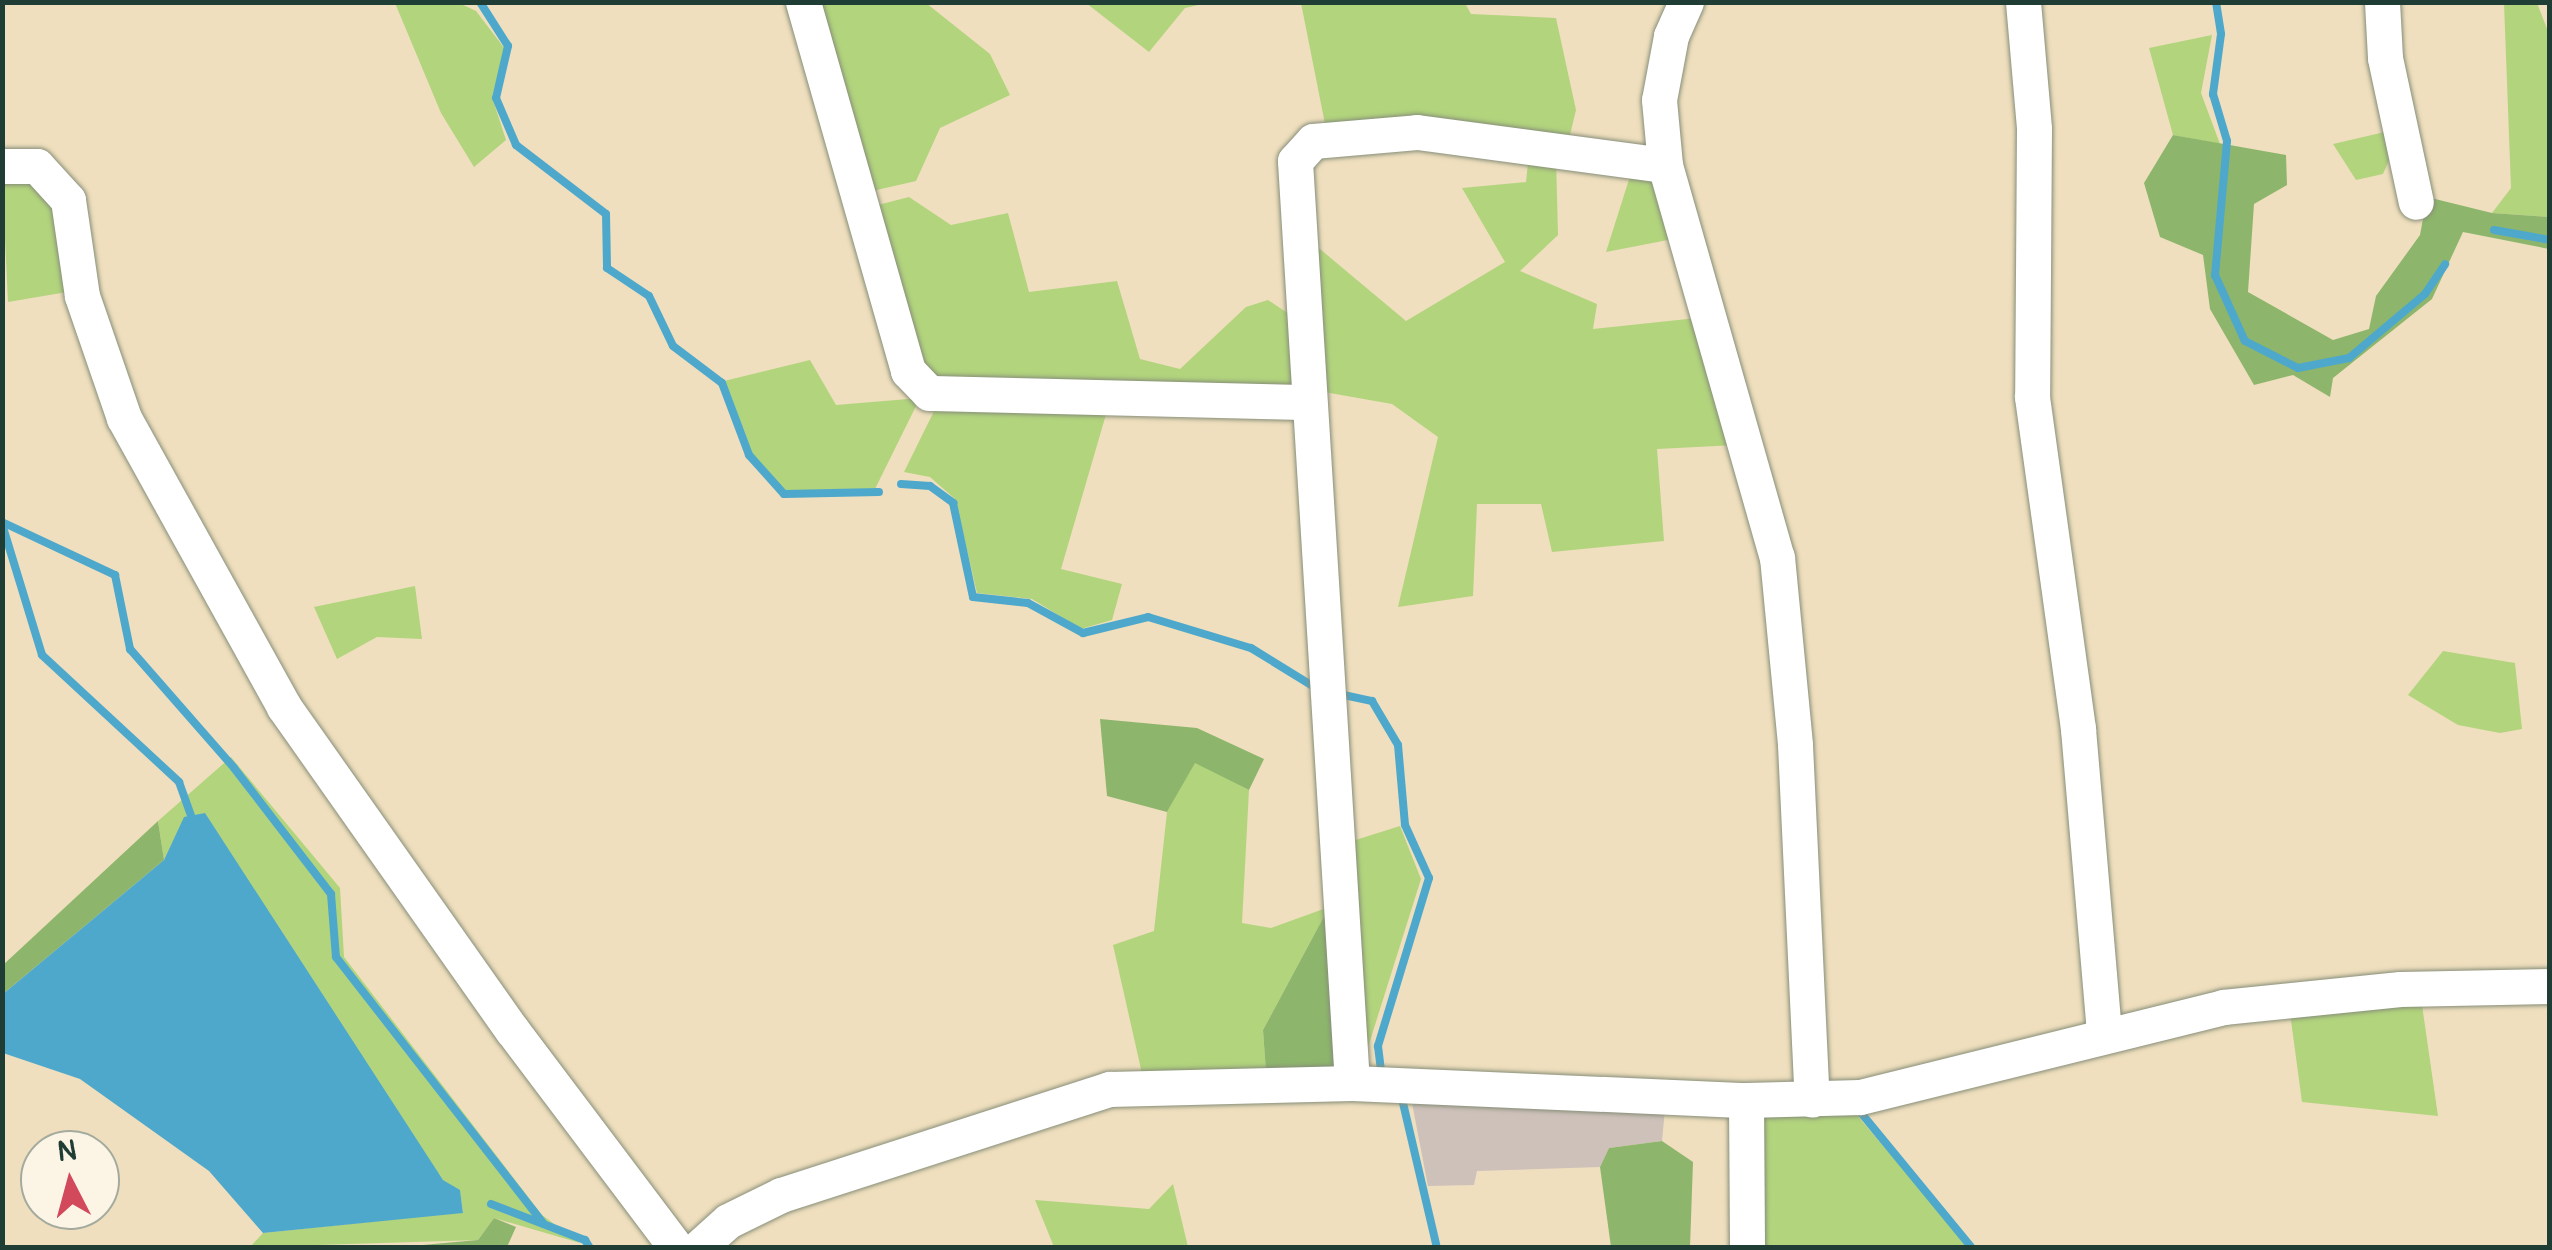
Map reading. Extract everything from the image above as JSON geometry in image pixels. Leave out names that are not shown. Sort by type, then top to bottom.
[{"type":"street","points":[[804,2],[908,371],[929,393],[1305,402]]},
{"type":"street","points":[[1686,2],[1671,36],[1659,100],[1664,166],[1777,557],[1795,745],[1812,1100]]},
{"type":"street","points":[[2023,2],[2034,129],[2032,398],[2078,729],[2104,1032]]},
{"type":"street","points":[[2382,2],[2385,58],[2416,202]]},
{"type":"street","points":[[1352,1083],[1292,196],[1295,161],[1313,141],[1418,132],[1664,166]]},
{"type":"street","points":[[2,166],[37,166],[68,200],[82,296],[124,418],[284,707],[512,1030],[676,1248]]},
{"type":"street","points":[[698,1248],[728,1221],[782,1195],[1061,1101],[1156,1085],[1352,1083],[1812,1100],[1898,1089],[2104,1032],[2281,1000],[2400,988],[2550,986]]},
{"type":"street","points":[[1746,1100],[1746,1248]]},
{"type":"shaded area","points":[[1411,1098],[1665,1109],[1662,1141],[1609,1148],[1600,1167],[1477,1171],[1474,1185],[1428,1186]]},
{"type":"green space","points":[[395,3],[459,3],[476,11],[505,49],[492,97],[506,140],[474,167],[441,113]]},
{"type":"green space","points":[[812,3],[926,3],[990,54],[1010,95],[940,128],[916,181],[868,192]]},
{"type":"green space","points":[[1086,3],[1207,3],[1185,8],[1149,52]]},
{"type":"green space","points":[[1301,3],[1465,3],[1471,14],[1556,18],[1576,110],[1569,139],[1326,129]]},
{"type":"green space","points":[[2504,3],[2537,3],[2549,34],[2549,217],[2492,213],[2511,188]]},
{"type":"green space","points":[[2212,35],[2201,93],[2220,144],[2173,135],[2149,48]]},
{"type":"green space","points":[[2389,131],[2395,147],[2383,174],[2356,180],[2333,144]]},
{"type":"green space","points":[[2173,135],[2286,155],[2287,185],[2254,204],[2248,292],[2333,340],[2369,329],[2376,296],[2420,235],[2427,197],[2492,213],[2549,217],[2549,249],[2463,232],[2432,299],[2333,378],[2330,397],[2293,375],[2254,385],[2210,309],[2203,255],[2160,237],[2144,183]]},
{"type":"green space","points":[[1529,153],[1556,157],[1558,235],[1520,271],[1597,304],[1593,329],[1697,318],[1736,445],[1657,449],[1664,541],[1552,552],[1541,504],[1477,504],[1473,596],[1398,607],[1438,437],[1392,404],[1313,390],[1302,234],[1406,321],[1505,262],[1462,188],[1526,182]]},
{"type":"green space","points":[[1632,170],[1653,173],[1673,239],[1606,252]]},
{"type":"green space","points":[[2,175],[34,175],[58,205],[73,291],[8,302]]},
{"type":"green space","points":[[909,197],[951,225],[1008,213],[1029,292],[1117,281],[1140,359],[1180,369],[1246,307],[1268,300],[1292,316],[1297,391],[936,384],[918,368],[870,207]]},
{"type":"green space","points":[[810,360],[836,405],[920,398],[875,489],[786,491],[751,454],[724,381]]},
{"type":"green space","points":[[939,401],[1109,404],[1061,569],[1122,584],[1112,620],[1081,629],[1032,599],[977,593],[955,499],[930,477],[904,472]]},
{"type":"green space","points":[[415,586],[422,639],[377,637],[337,659],[314,607]]},
{"type":"green space","points":[[2443,651],[2515,663],[2522,729],[2500,733],[2458,725],[2408,695]]},
{"type":"green space","points":[[1100,719],[1197,728],[1264,759],[1249,790],[1195,763],[1167,812],[1107,796]]},
{"type":"green space","points":[[231,757],[340,888],[344,957],[542,1215],[580,1243],[494,1218],[478,1240],[250,1247],[263,1233],[463,1212],[460,1191],[443,1180],[184,818],[164,860],[158,821]]},
{"type":"green space","points":[[1195,762],[1249,790],[1242,923],[1271,928],[1329,907],[1263,1030],[1266,1072],[1143,1078],[1113,945],[1154,931],[1167,812]]},
{"type":"green space","points":[[158,821],[164,860],[3,994],[3,965]]},
{"type":"green space","points":[[1400,826],[1421,879],[1363,1063],[1346,843]]},
{"type":"green space","points":[[1329,907],[1340,1074],[1266,1072],[1263,1030]]},
{"type":"green space","points":[[2422,1005],[2438,1116],[2302,1102],[2290,1013]]},
{"type":"green space","points":[[1856,1114],[1966,1247],[1757,1247],[1755,1117]]},
{"type":"green space","points":[[1662,1141],[1693,1162],[1690,1247],[1611,1247],[1600,1167],[1609,1148]]},
{"type":"green space","points":[[1173,1184],[1188,1247],[1054,1247],[1035,1200],[1149,1209]]},
{"type":"green space","points":[[494,1218],[516,1227],[507,1247],[400,1247],[478,1240]]},
{"type":"water","points":[[205,813],[443,1180],[460,1190],[463,1213],[263,1233],[209,1171],[80,1079],[3,1053],[3,994],[164,860],[184,817]]},
{"type":"waterway","points":[[480,2],[508,46],[496,98],[516,145],[606,214],[607,268],[649,296],[673,346],[722,383],[749,455],[784,494],[879,492]]},
{"type":"waterway","points":[[2216,2],[2221,34],[2213,94],[2227,141],[2215,275],[2245,341],[2298,368],[2349,358],[2425,294],[2445,264]]},
{"type":"waterway","points":[[2494,230],[2550,240]]},
{"type":"waterway","points":[[901,484],[930,486],[953,503],[973,597],[1028,603],[1083,633],[1148,617],[1251,648],[1316,688]]},
{"type":"waterway","points":[[2,522],[115,575],[130,649],[234,768],[331,894],[336,957],[544,1224]]},
{"type":"waterway","points":[[2,524],[42,655],[179,782],[193,821]]},
{"type":"waterway","points":[[1339,694],[1372,701],[1398,745],[1405,825],[1429,878],[1378,1046],[1381,1072]]},
{"type":"waterway","points":[[1403,1103],[1437,1248]]},
{"type":"waterway","points":[[1862,1114],[1972,1248]]},
{"type":"waterway","points":[[491,1204],[585,1240],[590,1248]]}]
